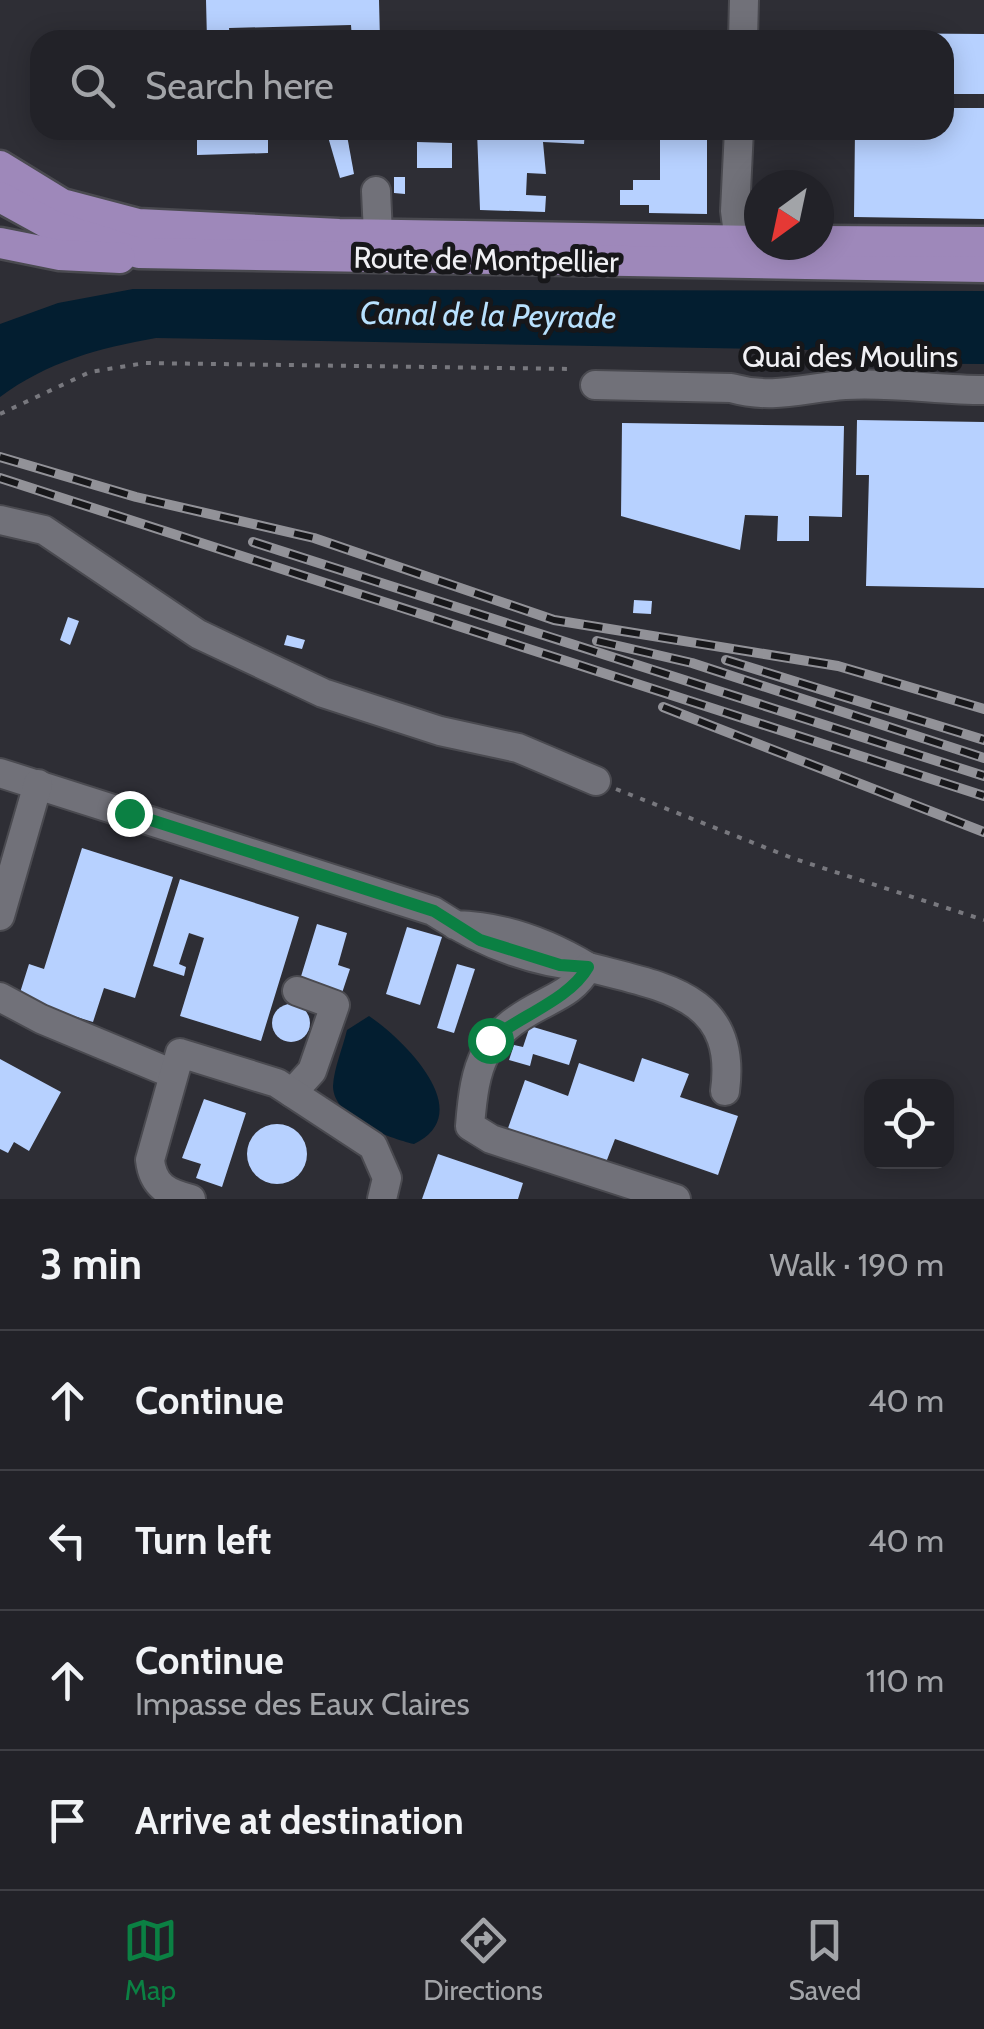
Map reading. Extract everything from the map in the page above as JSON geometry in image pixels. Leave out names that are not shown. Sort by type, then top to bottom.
[{"type":"main road","name":"Route de Montpellier","points":[[0,166],[62,204],[138,224],[378,234],[744,241]]},
{"type":"main road","name":"Route de Montpellier","points":[[0,197],[53,226],[139,253],[984,267]]},
{"type":"main road","points":[[834,241],[984,242]]},
{"type":"main road","points":[[0,243],[96,258],[139,253]]},
{"type":"street","points":[[743,30],[744,0]]},
{"type":"street","points":[[739,140],[735,211],[744,230]]},
{"type":"street","points":[[376,192],[378,234]]},
{"type":"street","name":"Quai des Moulins","points":[[590,378],[767,394],[799,394],[842,385],[984,390]]},
{"type":"street","points":[[0,520],[44,530],[198,634],[323,692],[440,731],[518,748],[596,782]]},
{"type":"street","points":[[0,772],[434,911],[496,946],[560,965],[588,967],[648,983],[704,1008],[719,1027],[729,1057],[724,1090]]},
{"type":"street","points":[[2,899],[38,784]]},
{"type":"street","points":[[588,967],[577,986],[521,1016],[490,1040],[473,1092],[470,1126],[491,1139],[676,1199]]},
{"type":"street","points":[[292,1093],[312,1071],[334,1005],[297,991]]},
{"type":"street","points":[[0,997],[40,1019],[173,1074]]},
{"type":"street","points":[[191,1199],[164,1190],[152,1178],[150,1160],[180,1053],[277,1083],[372,1146],[387,1178],[382,1199]]},
{"type":"path","points":[[0,414],[90,372],[145,363],[590,378]]},
{"type":"path","points":[[596,782],[792,858],[984,920]]},
{"type":"water","name":"Canal de la Peyrade","points":[[133,289],[984,291],[984,364],[824,363],[812,350],[156,338],[74,358],[36,374],[0,397],[0,324],[58,303]]},
{"type":"water","points":[[369,1016],[415,1058],[437,1096],[439,1114],[432,1131],[414,1144],[364,1125],[342,1108],[335,1097],[334,1079],[347,1030]]},
{"type":"building","points":[[206,0],[379,0],[380,30],[351,30],[351,25],[207,30]]},
{"type":"building","points":[[954,34],[984,34],[984,94],[954,94]]},
{"type":"building","points":[[954,108],[984,108],[984,219],[854,217],[855,140],[954,140]]},
{"type":"building","points":[[197,140],[268,140],[268,153],[197,155]]},
{"type":"building","points":[[329,140],[348,140],[354,174],[340,178]]},
{"type":"building","points":[[477,140],[584,140],[584,144],[543,142],[546,174],[527,173],[526,195],[546,196],[545,212],[480,210]]},
{"type":"building","points":[[660,140],[707,140],[707,214],[649,213],[649,205],[620,205],[620,190],[633,190],[633,180],[660,180]]},
{"type":"building","points":[[417,142],[452,143],[452,168],[417,168]]},
{"type":"building","points":[[394,177],[405,177],[405,194],[394,193]]},
{"type":"building","points":[[857,420],[984,422],[984,588],[866,586],[869,475],[856,475]]},
{"type":"building","points":[[622,423],[844,426],[842,517],[809,516],[809,541],[777,541],[778,516],[745,515],[740,550],[621,516]]},
{"type":"building","points":[[634,600],[652,601],[651,614],[633,613]]},
{"type":"building","points":[[68,617],[79,621],[70,645],[60,640]]},
{"type":"building","points":[[287,635],[305,640],[302,649],[284,645]]},
{"type":"building","points":[[82,848],[173,877],[135,998],[104,988],[93,1022],[18,999],[29,964],[44,969]]},
{"type":"building","points":[[180,879],[299,917],[261,1041],[180,1016],[204,938],[189,933],[179,964],[186,967],[184,976],[153,966]]},
{"type":"building","points":[[317,924],[347,933],[338,965],[350,969],[342,993],[299,983]]},
{"type":"building","points":[[407,927],[442,937],[420,1005],[386,994]]},
{"type":"building","points":[[457,964],[475,969],[454,1033],[437,1028]]},
{"type":"building","points":[[291,1004],[304,1010],[310,1023],[304,1036],[291,1042],[278,1036],[272,1023],[278,1010]]},
{"type":"building","points":[[530,1026],[577,1040],[569,1065],[533,1054],[530,1066],[509,1060],[514,1045],[523,1047]]},
{"type":"building","points":[[642,1058],[689,1074],[680,1097],[738,1116],[718,1175],[615,1139],[605,1165],[507,1131],[525,1080],[568,1096],[579,1063],[634,1082]]},
{"type":"building","points":[[0,1059],[61,1092],[29,1151],[14,1142],[8,1153],[0,1149]]},
{"type":"building","points":[[204,1099],[246,1113],[222,1187],[196,1178],[201,1164],[182,1158]]},
{"type":"building","points":[[277,1124],[299,1132],[307,1154],[299,1176],[277,1184],[255,1176],[247,1154],[255,1132]]},
{"type":"building","points":[[438,1154],[523,1183],[518,1199],[422,1199]]},
{"type":"railway","points":[[0,457],[136,497],[314,538],[554,620],[838,666],[984,709]]},
{"type":"railway","points":[[0,478],[984,796]]},
{"type":"railway","points":[[253,542],[984,776]]},
{"type":"railway","points":[[597,641],[692,663],[984,758]]},
{"type":"railway","points":[[726,660],[984,740]]},
{"type":"railway","points":[[663,707],[984,832]]},
{"type":"route","points":[[129,813],[434,911],[480,940],[560,965],[588,967],[577,986],[521,1016],[490,1040]]}]
